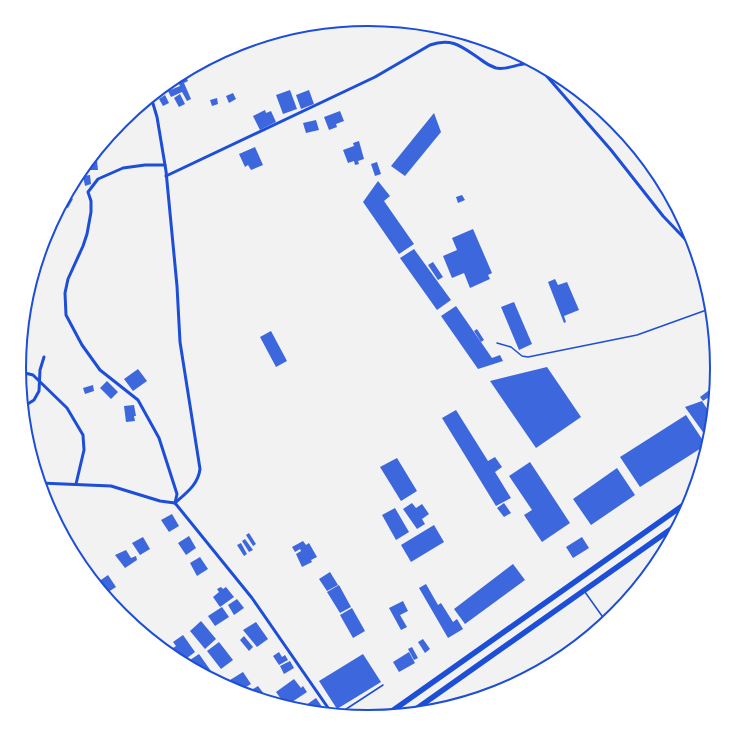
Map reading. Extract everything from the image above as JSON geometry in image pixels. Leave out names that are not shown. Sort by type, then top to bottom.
[{"type":"highway","points":[[393,710],[682,506]]},
{"type":"highway","points":[[419,707],[671,529]]},
{"type":"street","points":[[166,176],[375,77],[439,41],[454,43],[488,65],[496,68],[524,63]]},
{"type":"street","points":[[547,76],[611,150],[663,216],[686,240]]},
{"type":"street","points":[[153,103],[157,117],[165,165],[177,286],[180,342],[200,469],[199,475],[193,486],[175,503]]},
{"type":"street","points":[[165,165],[145,165],[123,168],[98,179],[88,192],[91,201],[91,212],[87,234],[68,279],[65,293],[66,315],[82,345],[100,370],[138,400],[159,438],[177,494],[175,503]]},
{"type":"street","points":[[28,404],[34,400],[39,391],[39,382],[44,357]]},
{"type":"street","points":[[26,373],[33,375],[68,408],[83,435],[84,450],[76,484]]},
{"type":"street","points":[[46,483],[111,486],[160,501],[175,503],[252,598],[329,708]]},
{"type":"lane","points":[[584,590],[603,618]]},
{"type":"lane","points":[[345,710],[383,685]]},
{"type":"path","points":[[497,343],[511,347],[519,355],[528,357],[637,335],[706,310]]},
{"type":"building","points":[[187,78],[188,81],[184,83],[191,99],[187,101],[182,92],[171,97],[168,91],[180,86],[179,84]]},
{"type":"building","points":[[290,90],[297,109],[283,114],[276,95]]},
{"type":"building","points":[[309,90],[314,104],[301,109],[296,95]]},
{"type":"building","points":[[233,93],[236,99],[229,103],[226,96]]},
{"type":"building","points":[[180,94],[185,104],[179,107],[174,98]]},
{"type":"building","points":[[165,95],[169,103],[163,106],[159,99]]},
{"type":"building","points":[[217,98],[218,104],[212,106],[210,100]]},
{"type":"building","points":[[265,110],[266,113],[271,111],[276,122],[260,130],[253,116]]},
{"type":"building","points":[[340,111],[344,121],[336,124],[337,127],[329,130],[324,117]]},
{"type":"building","points":[[434,113],[441,132],[405,176],[391,166]]},
{"type":"building","points":[[316,120],[319,130],[306,133],[303,123]]},
{"type":"building","points":[[359,141],[364,159],[358,161],[359,164],[355,165],[354,161],[348,163],[343,150],[354,146],[353,143]]},
{"type":"building","points":[[255,147],[263,165],[251,170],[248,165],[245,167],[239,154]]},
{"type":"building","points":[[96,161],[97,161],[98,170],[90,170]]},
{"type":"building","points":[[377,162],[381,174],[375,176],[371,164]]},
{"type":"building","points":[[90,175],[91,184],[85,186],[84,179],[86,176]]},
{"type":"building","points":[[378,181],[390,196],[384,201],[414,244],[399,254],[363,202]]},
{"type":"building","points":[[462,195],[465,200],[458,203],[456,197]]},
{"type":"building","points":[[72,198],[73,199],[68,208],[66,207]]},
{"type":"building","points":[[473,229],[492,273],[488,275],[490,279],[470,288],[464,273],[452,278],[443,256],[457,250],[452,238]]},
{"type":"building","points":[[414,249],[451,300],[437,310],[400,258]]},
{"type":"building","points":[[433,262],[443,277],[438,280],[428,265]]},
{"type":"building","points":[[555,279],[558,285],[567,282],[579,310],[564,316],[566,322],[564,323],[548,282]]},
{"type":"building","points":[[514,302],[532,344],[519,350],[501,307]]},
{"type":"building","points":[[456,306],[492,358],[500,355],[503,361],[478,369],[441,316]]},
{"type":"building","points":[[477,329],[484,340],[481,342],[474,331]]},
{"type":"building","points":[[271,331],[287,361],[276,367],[260,337]]},
{"type":"building","points":[[547,367],[581,417],[536,448],[490,381]]},
{"type":"building","points":[[138,369],[147,381],[133,391],[124,379]]},
{"type":"building","points":[[107,381],[118,392],[111,399],[100,388]]},
{"type":"building","points":[[93,385],[94,391],[85,394],[83,388]]},
{"type":"building","points":[[710,389],[710,396],[703,401],[700,397]]},
{"type":"building","points":[[702,401],[708,411],[704,434],[685,407]]},
{"type":"building","points":[[134,405],[136,416],[134,416],[135,421],[126,422],[124,406]]},
{"type":"building","points":[[456,410],[488,461],[495,457],[502,467],[495,472],[511,498],[496,506],[442,418]]},
{"type":"building","points":[[686,415],[703,440],[701,448],[640,487],[620,457]]},
{"type":"building","points":[[397,458],[417,491],[401,501],[380,467]]},
{"type":"building","points":[[530,462],[570,523],[542,542],[524,515],[532,510],[509,476]]},
{"type":"building","points":[[617,468],[635,495],[591,525],[573,499]]},
{"type":"building","points":[[412,503],[416,508],[422,504],[429,514],[422,519],[425,524],[417,529],[403,509]]},
{"type":"building","points":[[504,503],[511,513],[504,517],[497,508]]},
{"type":"building","points":[[395,508],[409,532],[396,540],[382,515]]},
{"type":"building","points":[[172,514],[179,526],[169,532],[161,520]]},
{"type":"building","points":[[434,525],[444,542],[411,562],[401,545]]},
{"type":"building","points":[[249,533],[256,544],[253,546],[246,535]]},
{"type":"building","points":[[189,536],[196,548],[186,555],[178,543]]},
{"type":"building","points":[[143,537],[150,549],[140,555],[132,543]]},
{"type":"building","points":[[582,537],[589,548],[573,558],[566,547]]},
{"type":"building","points":[[245,539],[253,550],[249,552],[242,541]]},
{"type":"building","points":[[303,541],[306,545],[309,543],[317,557],[311,560],[312,562],[302,567],[296,554],[301,551],[300,549],[295,552],[292,547]]},
{"type":"building","points":[[241,543],[247,554],[244,556],[237,545]]},
{"type":"building","points":[[126,550],[131,558],[136,556],[137,560],[125,568],[115,555]]},
{"type":"building","points":[[200,557],[208,569],[197,576],[190,563]]},
{"type":"building","points":[[513,564],[525,580],[465,624],[454,609]]},
{"type":"building","points":[[330,572],[338,585],[327,591],[319,579]]},
{"type":"building","points":[[108,575],[116,587],[109,591],[100,581]]},
{"type":"building","points":[[426,584],[438,605],[441,603],[453,622],[457,619],[463,629],[448,638],[419,588]]},
{"type":"building","points":[[339,585],[351,607],[340,613],[327,592]]},
{"type":"building","points":[[221,587],[223,589],[226,587],[234,597],[220,607],[213,597],[219,592],[217,589]]},
{"type":"building","points":[[237,599],[244,608],[234,615],[228,605]]},
{"type":"building","points":[[403,601],[408,611],[400,615],[407,627],[401,630],[389,608]]},
{"type":"building","points":[[222,607],[229,617],[215,626],[208,616]]},
{"type":"building","points":[[352,608],[365,631],[353,638],[340,615]]},
{"type":"building","points":[[201,621],[216,639],[205,649],[190,631]]},
{"type":"building","points":[[256,622],[268,639],[257,647],[243,630]]},
{"type":"building","points":[[183,635],[195,652],[187,658],[175,651],[173,648],[176,646],[173,642]]},
{"type":"building","points":[[244,636],[253,647],[249,651],[240,640]]},
{"type":"building","points":[[423,639],[430,649],[425,653],[418,642]]},
{"type":"building","points":[[219,642],[233,660],[221,669],[207,651]]},
{"type":"building","points":[[412,647],[418,658],[414,660],[408,649]]},
{"type":"building","points":[[279,652],[282,657],[285,655],[288,660],[279,665],[273,656]]},
{"type":"building","points":[[409,652],[415,663],[399,672],[393,662]]},
{"type":"building","points":[[199,654],[211,671],[210,672],[190,660]]},
{"type":"building","points":[[363,654],[381,682],[337,709],[319,681]]},
{"type":"building","points":[[290,661],[294,668],[284,674],[280,666]]},
{"type":"building","points":[[243,672],[251,684],[245,688],[228,681]]},
{"type":"building","points":[[294,679],[301,688],[303,686],[307,692],[292,702],[281,699],[276,692]]},
{"type":"building","points":[[258,686],[265,695],[255,692],[253,689]]},
{"type":"building","points":[[316,698],[323,708],[306,705]]}]
